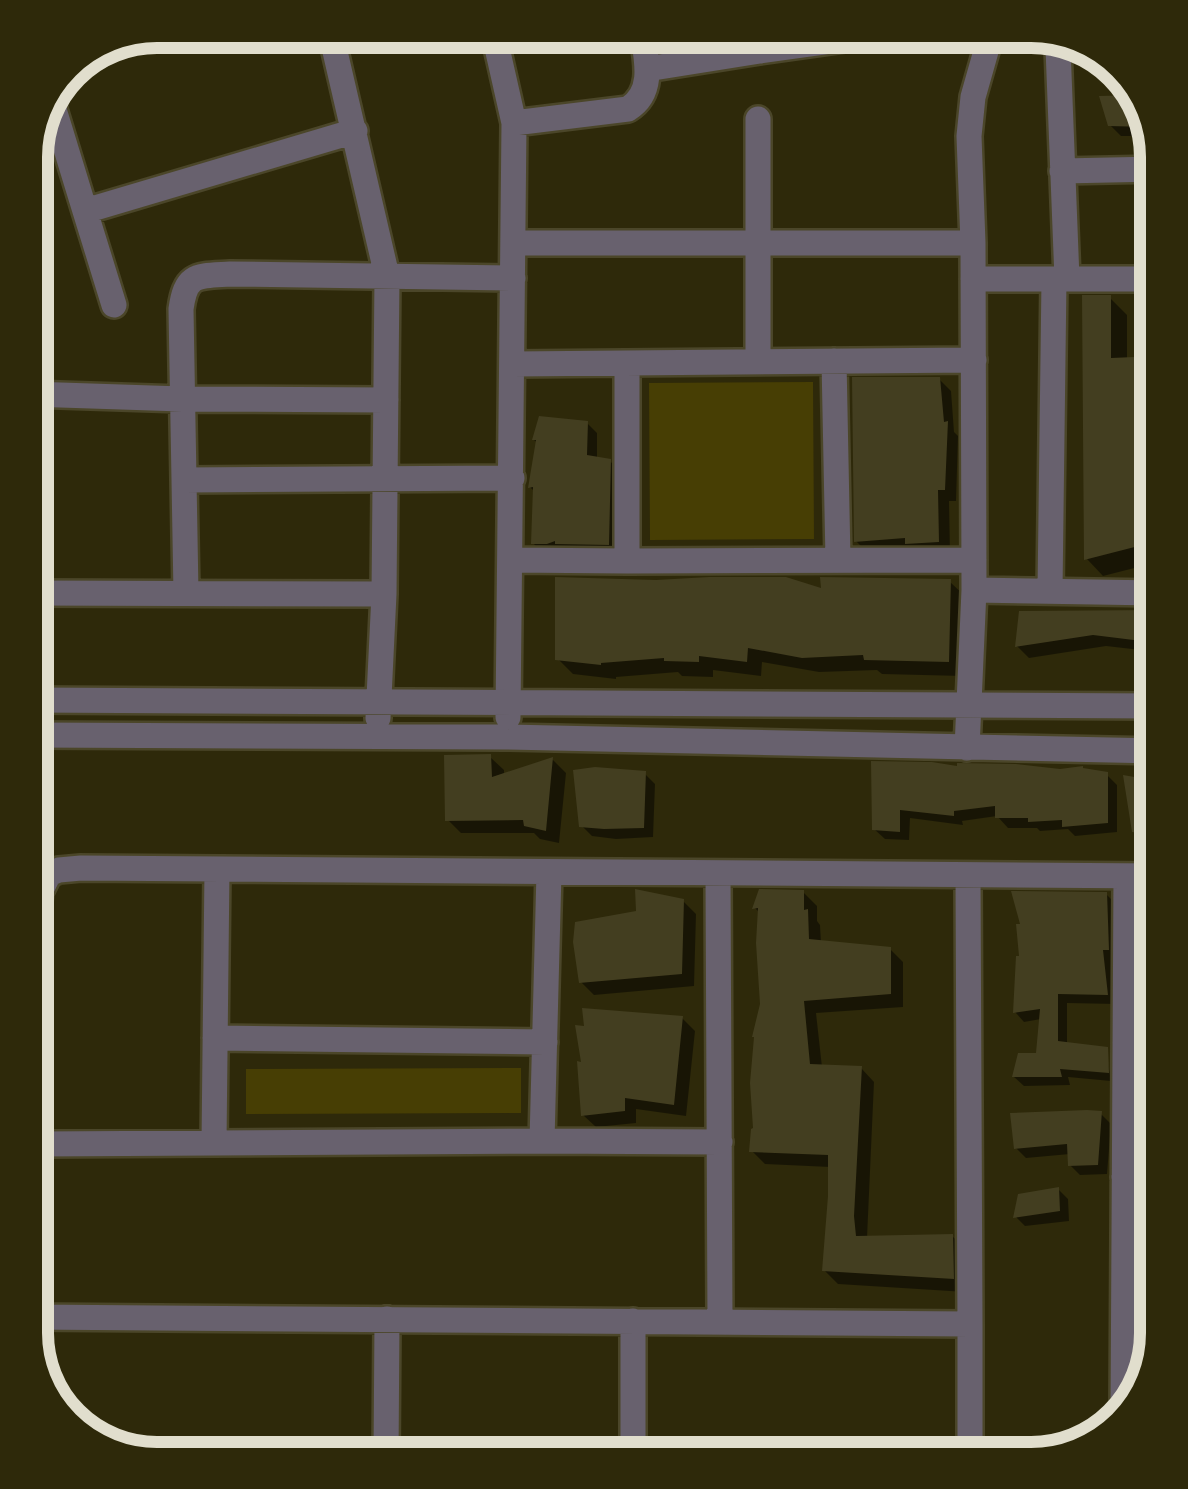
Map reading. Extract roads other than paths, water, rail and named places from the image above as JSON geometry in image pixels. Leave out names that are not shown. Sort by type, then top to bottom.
[{"type":"street","points":[[334,48],[387,276],[384,594],[377,738]]},
{"type":"street","points":[[497,48],[514,123],[507,737]]},
{"type":"street","points":[[514,123],[628,109],[643,95],[647,69],[644,48]]},
{"type":"street","points":[[647,69],[731,48]]},
{"type":"street","points":[[966,748],[974,590],[970,112],[987,48]]},
{"type":"street","points":[[1050,591],[1060,279],[1060,51]]},
{"type":"street","points":[[56,116],[114,305]]},
{"type":"street","points":[[758,119],[758,362]]},
{"type":"street","points":[[86,211],[355,131]]},
{"type":"street","points":[[1062,171],[1140,169]]},
{"type":"street","points":[[513,243],[974,244]]},
{"type":"street","points":[[186,593],[182,309],[184,289],[191,280],[230,274],[513,278]]},
{"type":"street","points":[[973,279],[1140,279]]},
{"type":"street","points":[[513,364],[974,360]]},
{"type":"street","points":[[834,361],[838,560]]},
{"type":"street","points":[[627,363],[628,561]]},
{"type":"street","points":[[48,395],[386,400]]},
{"type":"street","points":[[184,480],[512,478]]},
{"type":"street","points":[[510,560],[974,560]]},
{"type":"street","points":[[974,590],[1140,593]]},
{"type":"street","points":[[48,593],[384,594]]},
{"type":"street","points":[[48,700],[1140,706]]},
{"type":"street","points":[[48,735],[507,737],[1140,751]]},
{"type":"street","points":[[48,876],[59,870],[80,868],[1140,876]]},
{"type":"street","points":[[214,1143],[217,870]]},
{"type":"street","points":[[542,1140],[549,872]]},
{"type":"street","points":[[718,873],[720,1322]]},
{"type":"street","points":[[968,875],[970,1442]]},
{"type":"street","points":[[1122,1393],[1126,876]]},
{"type":"street","points":[[215,1038],[544,1042]]},
{"type":"street","points":[[1124,1042],[1140,1042]]},
{"type":"street","points":[[48,1144],[720,1142]]},
{"type":"street","points":[[1124,1177],[1140,1177]]},
{"type":"street","points":[[48,1316],[970,1324]]},
{"type":"street","points":[[386,1442],[387,1319]]},
{"type":"street","points":[[632,1442],[634,1321]]}]
